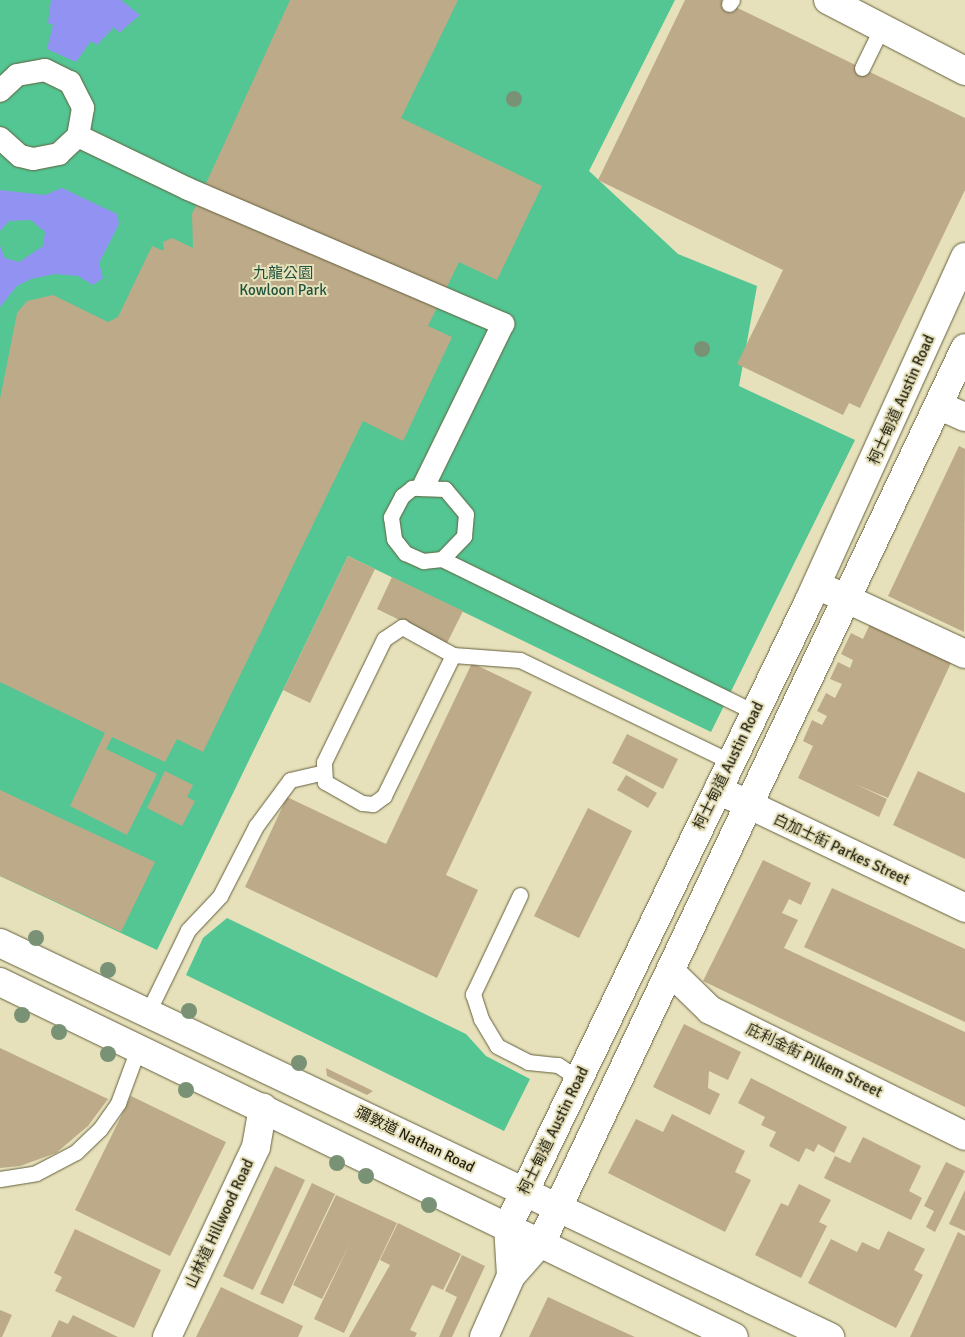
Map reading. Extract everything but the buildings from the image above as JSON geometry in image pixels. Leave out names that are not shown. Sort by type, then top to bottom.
[{"type":"main road","points":[[828,0],[965,71]]},
{"type":"main road","name":"柯士甸道 Austin Road","points":[[510,1276],[508,1226],[817,585],[965,257]]},
{"type":"main road","name":"柯士甸道 Austin Road","points":[[484,1337],[510,1276],[542,1241],[849,600],[940,406],[965,348]]},
{"type":"main road","points":[[940,406],[965,417]]},
{"type":"main road","points":[[817,585],[965,654]]},
{"type":"main road","name":"白加士街 Parkes Street","points":[[718,790],[749,807],[965,908]]},
{"type":"main road","name":"彌敦道 Nathan Road","points":[[0,943],[830,1337]]},
{"type":"main road","name":"庇利金街 Pilkem Street","points":[[672,973],[710,1010],[965,1136]]},
{"type":"main road","points":[[0,982],[542,1241],[734,1337]]},
{"type":"main road","name":"山林道 Hillwood Road","points":[[167,1337],[256,1147],[263,1108]]},
{"type":"street","points":[[0,91],[16,74],[30,70],[58,74],[78,94],[83,108],[78,136],[59,154],[33,159],[20,156],[0,138]]},
{"type":"street","points":[[78,136],[188,189],[503,324],[424,485]]},
{"type":"lane","points":[[862,68],[882,27]]},
{"type":"lane","points":[[442,559],[464,536],[466,514],[454,495],[424,485],[402,496],[395,505],[391,529],[399,547],[413,558],[442,559],[755,712]]},
{"type":"lane","points":[[321,773],[387,634],[396,628],[408,628],[453,655],[520,660],[732,762]]},
{"type":"lane","points":[[321,773],[328,786],[357,802],[373,804],[384,796],[453,655]]},
{"type":"lane","points":[[148,1012],[188,930],[220,896],[256,826],[290,780],[321,773]]},
{"type":"lane","points":[[520,894],[473,994],[480,1018],[497,1046],[528,1062],[558,1065],[579,1079]]},
{"type":"lane","points":[[0,1179],[36,1173],[82,1147],[118,1103],[138,1049]]},
{"type":"green space","name":"九龍公園 Kowloon Park","points":[[0,0],[675,0],[589,171],[678,254],[757,286],[739,386],[855,440],[711,732],[348,556],[157,950],[0,876]]},
{"type":"green space","points":[[227,918],[466,1034],[486,1056],[530,1079],[504,1131],[186,975],[203,938]]},
{"type":"shaded area","points":[[51,0],[121,0],[140,15],[119,33],[114,27],[97,45],[91,41],[76,62],[47,49],[53,25],[48,23]]},
{"type":"shaded area","points":[[62,188],[117,214],[119,224],[99,263],[103,278],[93,285],[78,276],[55,274],[31,279],[17,286],[0,307],[0,246],[5,258],[19,262],[43,246],[45,232],[31,220],[9,221],[0,231],[0,190],[45,195]]}]
